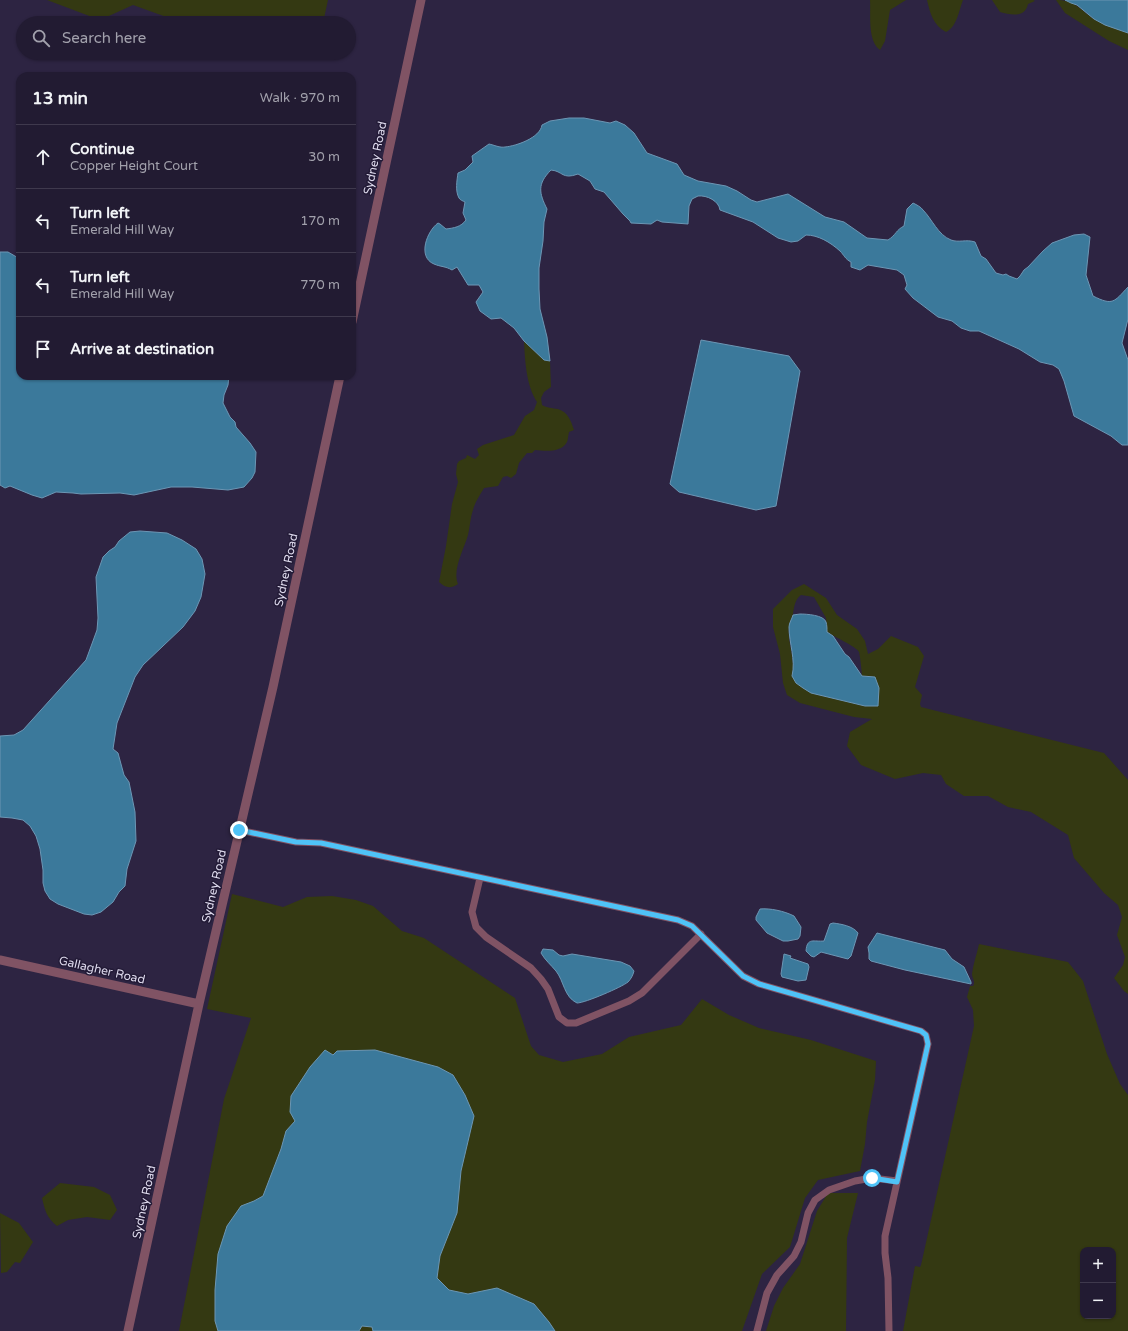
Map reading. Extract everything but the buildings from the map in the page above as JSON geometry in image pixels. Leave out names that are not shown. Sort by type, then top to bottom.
[{"type":"street","name":"Sydney Road","points":[[356,303],[421,0]]},
{"type":"street","name":"Sydney Road","points":[[128,1331],[199,1004],[274,679],[339,380]]},
{"type":"street","points":[[239,830],[296,842],[321,843],[678,920],[692,926],[743,976],[759,984],[921,1031],[926,1035],[928,1044],[886,1236],[885,1253],[888,1278],[889,1331]]},
{"type":"street","points":[[480,878],[472,912],[476,928],[486,937],[531,968],[548,988],[559,1017],[567,1023],[576,1023],[642,994],[701,934]]},
{"type":"street","name":"Gallagher Road","points":[[0,960],[199,1004]]},
{"type":"street","points":[[757,1331],[767,1293],[776,1275],[794,1256],[801,1242],[808,1213],[815,1200],[829,1190],[855,1181],[872,1178],[897,1182]]},
{"type":"green space","points":[[47,0],[328,0],[325,16],[164,16],[133,5],[109,16],[89,16]]},
{"type":"green space","points":[[870,0],[906,0],[890,10],[885,41],[880,50],[876,46],[871,34]]},
{"type":"green space","points":[[927,0],[963,0],[957,18],[950,30],[946,32],[938,26],[931,14]]},
{"type":"green space","points":[[992,0],[1035,1],[1028,4],[1024,12],[1009,14],[1000,12]]},
{"type":"green space","points":[[1056,0],[1063,0],[1073,4],[1098,21],[1126,31],[1128,33],[1128,50],[1109,41],[1065,13]]},
{"type":"green space","points":[[524,341],[544,360],[550,361],[551,387],[544,392],[541,398],[542,405],[564,412],[570,420],[574,430],[569,432],[567,442],[561,448],[557,450],[535,450],[532,453],[527,453],[519,463],[516,474],[511,478],[507,476],[503,477],[498,486],[484,488],[474,507],[468,535],[457,566],[456,572],[458,584],[453,587],[446,587],[439,582],[452,504],[458,482],[456,474],[457,464],[459,461],[466,458],[467,455],[475,459],[479,455],[477,449],[483,445],[514,435],[525,416],[534,410],[537,402],[528,380]]},
{"type":"green space","points":[[804,584],[826,598],[837,615],[857,629],[865,641],[868,654],[878,649],[891,636],[918,647],[924,656],[915,687],[922,695],[920,704],[921,707],[1104,753],[1128,780],[1128,994],[1114,978],[1123,965],[1125,957],[1117,935],[1122,917],[1118,905],[1104,893],[1074,858],[1068,835],[1031,812],[1008,807],[988,796],[964,796],[946,784],[941,775],[923,773],[895,779],[861,765],[847,746],[850,732],[872,719],[854,717],[800,703],[787,695],[783,683],[780,654],[773,627],[773,609],[792,590]],"holes":[[[801,595],[814,597],[826,618],[827,632],[859,652],[862,676],[875,677],[878,688],[878,706],[865,706],[811,693],[792,676],[793,663],[789,639],[789,626],[794,606],[797,599]]]},
{"type":"green space","points":[[232,894],[283,907],[307,897],[332,896],[356,900],[373,906],[402,931],[424,938],[515,998],[531,1046],[539,1055],[563,1062],[602,1054],[629,1037],[681,1025],[702,999],[729,1015],[759,1028],[811,1040],[876,1061],[875,1080],[860,1171],[818,1180],[805,1198],[790,1247],[762,1274],[742,1331],[179,1331],[224,1099],[251,1018],[207,1009]]},
{"type":"green space","points":[[979,944],[1068,962],[1083,981],[1107,1054],[1120,1084],[1128,1095],[1128,1331],[903,1331],[915,1266],[920,1267],[921,1265],[974,1026],[973,1010],[967,997],[970,986],[973,986],[974,984],[972,974]]},
{"type":"green space","points":[[60,1183],[94,1187],[110,1195],[117,1210],[110,1220],[87,1217],[68,1220],[57,1226],[47,1214],[42,1198]]},
{"type":"green space","points":[[828,1193],[858,1193],[847,1238],[846,1331],[766,1331],[774,1306],[783,1288],[800,1264],[817,1211]]},
{"type":"green space","points":[[0,1213],[19,1223],[33,1242],[20,1263],[15,1262],[7,1272],[1,1273]]},
{"type":"water","points":[[1065,0],[1128,0],[1128,33],[1105,25],[1094,19],[1077,5]]},
{"type":"water","points":[[569,118],[584,118],[610,123],[616,121],[625,125],[634,133],[647,153],[677,164],[684,175],[698,181],[726,186],[757,202],[788,194],[825,217],[844,222],[867,238],[888,240],[891,238],[904,226],[907,209],[913,203],[922,209],[946,238],[954,241],[975,242],[981,256],[986,259],[996,273],[1003,275],[1006,274],[1017,279],[1024,270],[1052,243],[1074,235],[1084,234],[1090,237],[1086,275],[1093,296],[1109,302],[1113,301],[1128,287],[1128,319],[1122,343],[1128,360],[1128,445],[1122,445],[1111,436],[1074,416],[1059,369],[1053,365],[1040,362],[1019,349],[979,331],[970,331],[961,328],[952,321],[938,317],[913,298],[905,289],[907,285],[904,275],[897,270],[868,265],[860,270],[851,267],[851,262],[840,251],[824,240],[815,236],[806,235],[798,241],[791,242],[778,238],[753,222],[720,210],[715,201],[705,196],[698,196],[692,199],[689,206],[688,224],[662,222],[657,220],[651,224],[631,223],[604,192],[595,189],[590,181],[578,174],[566,176],[551,170],[541,184],[542,198],[547,209],[544,222],[539,268],[540,309],[547,337],[550,361],[544,360],[524,341],[514,328],[501,318],[491,319],[480,311],[476,302],[483,292],[479,285],[468,285],[457,267],[452,270],[429,261],[425,250],[427,238],[438,223],[446,229],[460,226],[466,220],[463,213],[465,202],[460,199],[458,195],[457,182],[458,173],[465,170],[473,162],[472,156],[489,144],[503,147],[521,143],[537,134],[542,125],[550,121]]},
{"type":"water","points":[[0,252],[8,252],[16,257],[16,380],[229,380],[223,403],[230,417],[235,422],[236,427],[256,452],[255,472],[252,478],[244,487],[228,490],[171,487],[134,495],[120,493],[81,494],[56,492],[42,498],[10,486],[5,488],[0,485]]},
{"type":"water","points":[[701,340],[789,356],[800,371],[776,506],[756,510],[679,492],[670,484]]},
{"type":"water","points":[[140,531],[167,533],[196,549],[202,559],[205,574],[201,597],[195,611],[183,627],[143,665],[135,677],[117,723],[113,749],[118,753],[124,775],[129,782],[135,812],[136,841],[127,869],[125,886],[113,902],[101,912],[92,915],[84,914],[58,904],[50,899],[45,891],[40,849],[36,836],[30,826],[23,820],[0,817],[0,736],[14,735],[23,730],[86,660],[97,630],[98,618],[96,577],[103,557],[130,532]]},
{"type":"water","points":[[793,615],[814,615],[825,620],[827,624],[827,632],[833,636],[862,676],[875,677],[879,688],[878,706],[865,706],[811,693],[796,683],[792,676],[793,658],[789,624]]},
{"type":"water","points":[[760,909],[777,910],[794,916],[801,927],[800,936],[798,939],[783,941],[767,933],[756,920]]},
{"type":"water","points":[[833,923],[850,927],[858,933],[851,956],[848,959],[821,952],[814,957],[811,956],[806,951],[809,942],[824,941],[830,924]]},
{"type":"water","points":[[877,933],[945,950],[952,959],[964,967],[971,984],[871,961],[869,959],[868,947]]},
{"type":"water","points":[[543,949],[553,950],[559,955],[563,956],[572,954],[621,962],[630,966],[634,971],[628,982],[595,998],[577,1003],[569,997],[559,975],[541,953]]},
{"type":"water","points":[[784,954],[791,956],[790,958],[808,964],[809,967],[806,980],[798,981],[782,977],[781,974]]},
{"type":"water","points":[[325,1050],[333,1055],[337,1051],[375,1050],[438,1067],[453,1075],[465,1095],[474,1116],[461,1171],[457,1213],[440,1256],[437,1278],[449,1290],[468,1294],[497,1288],[534,1304],[555,1331],[373,1331],[372,1327],[362,1326],[359,1331],[218,1331],[215,1321],[215,1290],[218,1254],[227,1226],[241,1206],[263,1196],[281,1149],[286,1131],[295,1121],[290,1112],[291,1096],[310,1067]]},
{"type":"route","points":[[239,830],[296,842],[321,843],[678,920],[692,926],[743,976],[759,984],[921,1031],[926,1035],[928,1044],[897,1182],[872,1178]]}]
